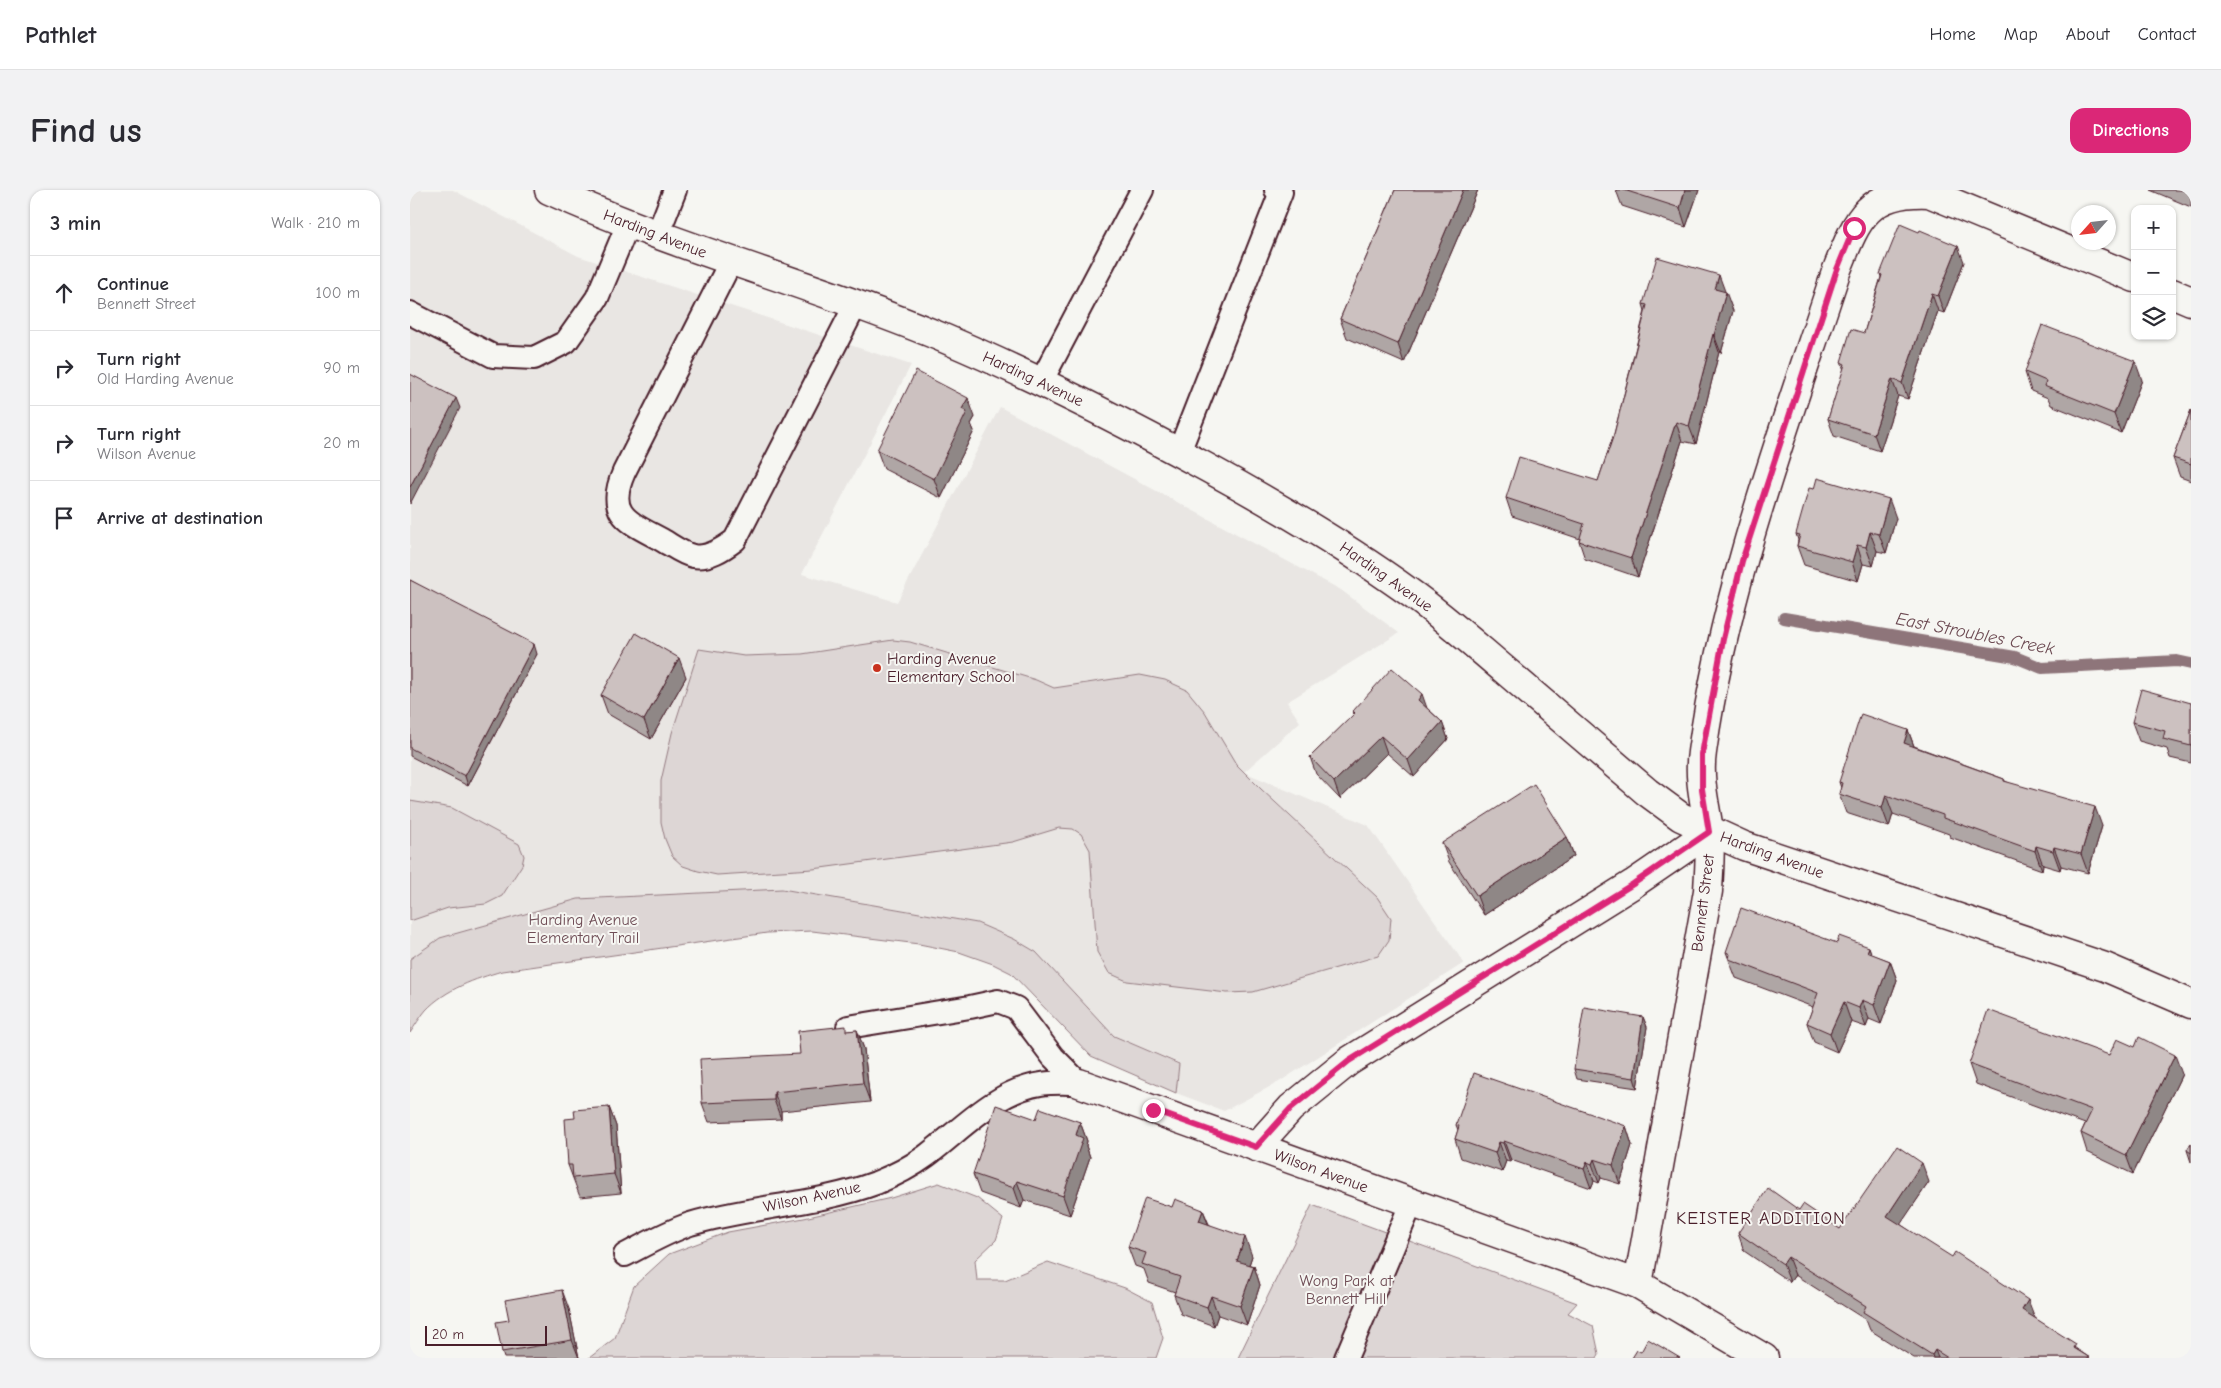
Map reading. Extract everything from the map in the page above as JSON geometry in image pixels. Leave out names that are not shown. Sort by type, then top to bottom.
[{"type":"street","name":"Harding Avenue","points":[[550,190],[657,236],[856,304],[940,337],[1042,382],[1179,452],[1324,534],[1409,592],[1446,620],[1647,792],[1681,817],[1709,832],[1798,865],[2105,967],[2191,1004]]},
{"type":"street","points":[[1888,193],[1907,190],[1929,193],[2131,276]]},
{"type":"street","name":"Bennett Street","points":[[1638,1284],[1708,891],[1709,832],[1702,789],[1702,754],[1723,639],[1742,561],[1836,272],[1854,228],[1867,209],[1888,193]]},
{"type":"street","points":[[2175,295],[2191,301]]},
{"type":"street","points":[[1256,1147],[1291,1108],[1349,1061],[1633,884],[1709,832]]},
{"type":"street","name":"Wilson Avenue","points":[[1079,1083],[1411,1204],[1638,1284],[1764,1358]]},
{"type":"lane","points":[[657,236],[675,190]]},
{"type":"lane","points":[[1042,382],[1142,190]]},
{"type":"lane","points":[[1179,452],[1281,192],[1276,190]]},
{"type":"lane","points":[[410,313],[493,356],[534,358],[566,342],[597,298],[628,224]]},
{"type":"lane","points":[[731,261],[624,472],[617,499],[619,510],[628,522],[692,556],[720,551],[735,540],[856,304]]},
{"type":"lane","points":[[848,1027],[970,1008],[998,1001],[1016,1008],[1053,1057],[1079,1083]]},
{"type":"lane","name":"Wilson Avenue","points":[[625,1255],[690,1224],[762,1208],[840,1194],[876,1183],[910,1167],[991,1105],[1024,1089],[1041,1084],[1079,1083]]},
{"type":"lane","points":[[1346,1358],[1411,1204]]},
{"type":"shaded area","name":"Harding Avenue Elementary School","points":[[410,190],[453,190],[578,256],[911,365],[802,574],[897,602],[1000,407],[1341,590],[1399,633],[1287,702],[1300,722],[1244,772],[1368,825],[1464,963],[1279,1082],[1224,1111],[1176,1093],[1179,1063],[1114,1036],[1036,952],[1014,939],[977,923],[782,889],[578,899],[440,938],[410,959]]},
{"type":"green space","points":[[893,640],[910,642],[1036,680],[1054,688],[1140,675],[1165,680],[1187,690],[1205,712],[1236,764],[1377,897],[1391,918],[1389,940],[1378,956],[1253,992],[1227,993],[1127,981],[1109,973],[1097,952],[1090,850],[1081,834],[1073,829],[1059,828],[1013,842],[813,869],[717,875],[683,866],[672,856],[661,822],[661,781],[672,733],[699,649],[744,656],[802,654]]},
{"type":"green space","points":[[410,801],[452,808],[519,844],[524,856],[522,865],[502,896],[486,904],[448,908],[410,921]]},
{"type":"green space","name":"Harding Avenue Elementary Trail","points":[[782,889],[977,923],[1014,939],[1036,952],[1114,1036],[1179,1064],[1176,1093],[1091,1056],[1011,973],[993,964],[959,952],[919,944],[812,931],[767,933],[502,971],[471,981],[443,996],[426,1010],[410,1033],[410,959],[440,938],[578,899]]},
{"type":"green space","points":[[939,1183],[977,1198],[1003,1219],[996,1240],[975,1260],[977,1280],[1005,1280],[1048,1262],[1125,1288],[1152,1302],[1163,1338],[1156,1358],[589,1358],[615,1338],[634,1286],[669,1254],[728,1232],[804,1218],[891,1198]]},
{"type":"green space","name":"Wong Park at Bennett Hill","points":[[1312,1205],[1577,1303],[1568,1313],[1593,1326],[1599,1354],[1597,1358],[1238,1358]]},
{"type":"building","points":[[1395,190],[1463,190],[1398,344],[1340,319]]},
{"type":"building","points":[[1624,190],[1685,190],[1680,208]]},
{"type":"building","points":[[1900,224],[1958,246],[1938,296],[1932,294],[1902,383],[1892,379],[1874,434],[1828,419],[1845,364],[1841,362],[1851,329],[1864,333],[1882,275],[1880,274]]},
{"type":"building","points":[[1657,257],[1719,275],[1715,289],[1726,292],[1689,426],[1676,422],[1631,558],[1579,541],[1584,524],[1506,498],[1519,457],[1598,481],[1614,434],[1647,305],[1643,304]]},
{"type":"building","points":[[2042,325],[2135,361],[2114,414],[2044,386],[2046,381],[2025,372]]},
{"type":"building","points":[[916,371],[968,398],[962,409],[967,412],[934,479],[877,450]]},
{"type":"building","points":[[410,374],[456,398],[410,487]]},
{"type":"building","points":[[2191,410],[2191,464],[2173,458]]},
{"type":"building","points":[[1817,478],[1889,499],[1879,534],[1870,532],[1866,547],[1857,545],[1852,562],[1797,546],[1800,535],[1796,534],[1809,488],[1814,489]]},
{"type":"building","points":[[410,580],[534,644],[465,776],[410,748]]},
{"type":"building","points":[[636,633],[679,658],[644,720],[601,695]]},
{"type":"building","points":[[1392,668],[1422,694],[1418,700],[1442,722],[1408,760],[1381,736],[1334,782],[1310,757],[1355,713],[1353,711]]},
{"type":"building","points":[[2141,689],[2191,703],[2191,746],[2163,739],[2165,731],[2132,722]]},
{"type":"building","points":[[1861,714],[1908,730],[1904,743],[2004,779],[2004,781],[2095,807],[2081,854],[2054,847],[2053,851],[2036,846],[2035,851],[1886,795],[1882,808],[1839,794],[1842,783],[1839,782]]},
{"type":"building","points":[[1534,784],[1567,837],[1477,896],[1442,843]]},
{"type":"building","points":[[1741,908],[1837,943],[1839,936],[1869,947],[1867,952],[1890,961],[1874,1005],[1862,1000],[1859,1008],[1844,1002],[1830,1033],[1807,1023],[1818,993],[1729,959],[1730,954],[1726,952]]},
{"type":"building","points":[[1584,1007],[1643,1017],[1634,1078],[1574,1069]]},
{"type":"building","points":[[1988,1010],[2109,1055],[2117,1039],[2135,1047],[2139,1037],[2175,1055],[2126,1155],[2081,1133],[2092,1110],[1969,1064]]},
{"type":"building","points":[[846,1026],[846,1031],[857,1030],[863,1083],[774,1092],[774,1100],[702,1103],[700,1059],[800,1054],[798,1031]]},
{"type":"building","points":[[1474,1073],[1626,1126],[1613,1165],[1594,1159],[1592,1164],[1587,1162],[1584,1169],[1504,1141],[1503,1143],[1499,1142],[1495,1153],[1455,1139],[1459,1126],[1456,1125]]},
{"type":"building","points":[[996,1105],[1036,1119],[1040,1108],[1080,1122],[1076,1135],[1083,1138],[1063,1196],[1017,1181],[1014,1188],[973,1174]]},
{"type":"building","points":[[609,1107],[614,1174],[573,1178],[572,1165],[568,1165],[565,1119],[575,1118],[574,1110]]},
{"type":"building","points":[[2191,1143],[2191,1153],[2187,1150]]},
{"type":"building","points":[[1897,1146],[1922,1163],[1887,1216],[1952,1257],[1955,1252],[2028,1300],[2022,1310],[2076,1344],[2074,1348],[2090,1358],[1948,1358],[1935,1350],[1932,1355],[1863,1312],[1866,1306],[1788,1257],[1783,1264],[1738,1233],[1768,1188],[1799,1210],[1803,1204],[1840,1229]]},
{"type":"building","points":[[1145,1198],[1172,1207],[1175,1199],[1203,1210],[1199,1221],[1245,1237],[1237,1261],[1254,1266],[1240,1306],[1211,1296],[1207,1307],[1174,1295],[1180,1277],[1142,1264],[1146,1253],[1128,1247]]},
{"type":"building","points":[[562,1290],[572,1340],[502,1352],[496,1322],[509,1320],[505,1300]]},
{"type":"building","points":[[1648,1339],[1680,1358],[1632,1358],[1637,1350],[1641,1352]]},
{"type":"waterway","name":"East Stroubles Creek","points":[[1784,618],[2015,657],[2042,668],[2177,661],[2191,664]]},
{"type":"place","name":"Harding Avenue Elementary School","points":[[877,668]]},
{"type":"district","name":"KEISTER ADDITION","points":[[1761,1218]]},
{"type":"route","points":[[1153,1110],[1256,1147],[1291,1108],[1349,1061],[1633,884],[1709,832],[1702,789],[1702,754],[1723,639],[1742,561],[1836,272],[1854,228]]}]
